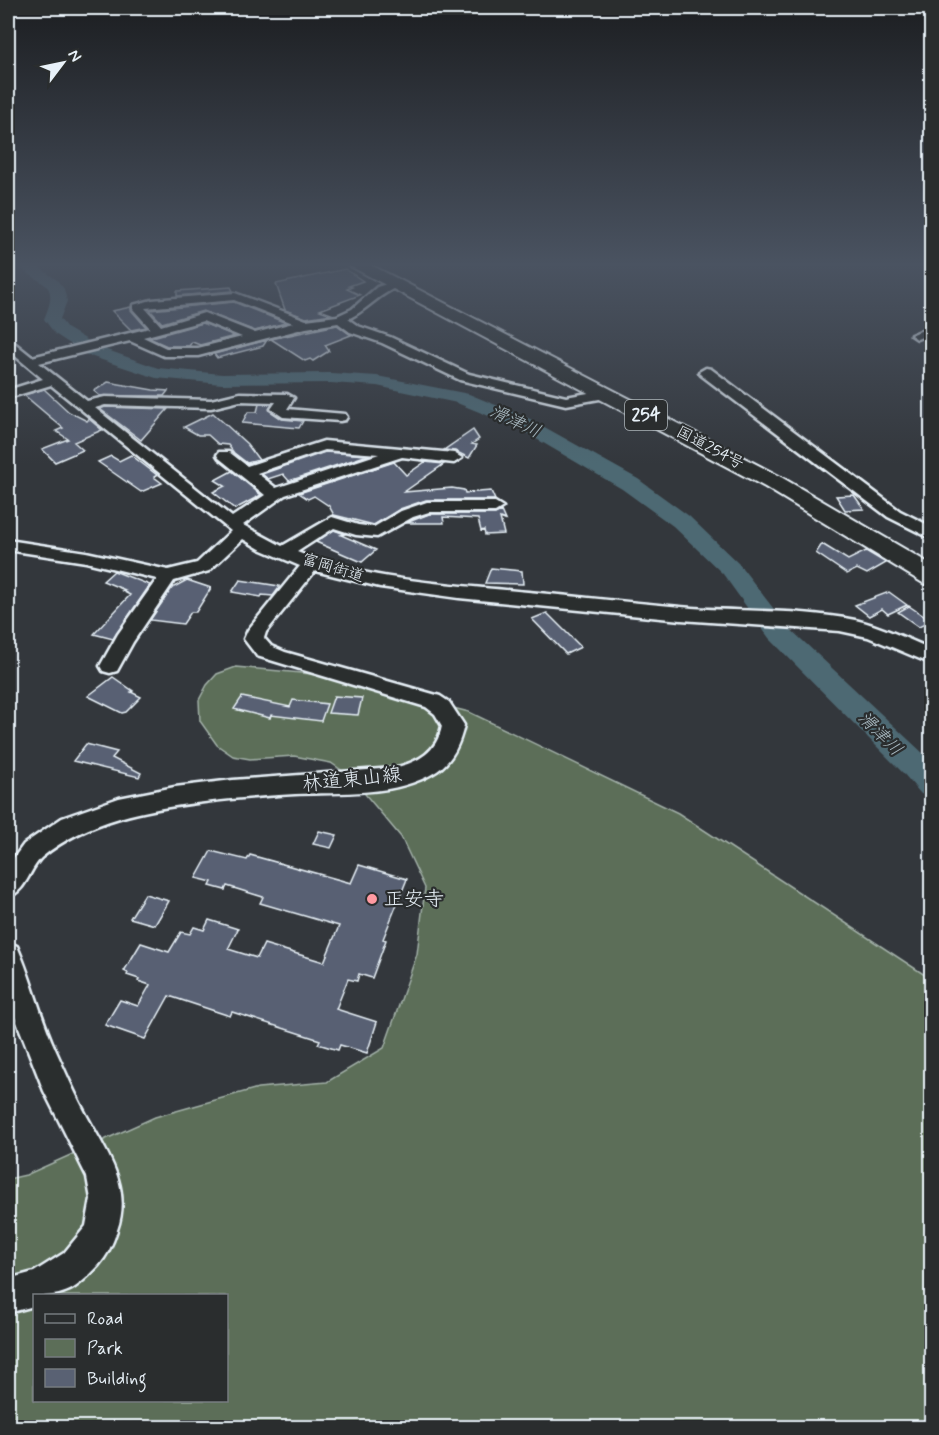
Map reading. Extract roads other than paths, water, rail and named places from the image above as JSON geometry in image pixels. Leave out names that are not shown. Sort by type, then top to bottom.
[{"type":"highway","name":"国道254号","points":[[483,330],[773,482],[932,577]]},
{"type":"street","points":[[20,360],[48,356],[158,330]]},
{"type":"street","points":[[236,330],[254,337]]},
{"type":"street","points":[[129,338],[164,352],[188,354],[281,330]]},
{"type":"street","points":[[357,330],[395,344],[465,377],[566,401],[605,394]]},
{"type":"street","points":[[917,335],[930,330]]},
{"type":"street","name":"富岡街道","points":[[8,344],[20,360],[53,381],[237,528],[284,552],[312,563],[362,578],[409,586],[728,617],[839,624],[870,631],[932,657]]},
{"type":"street","points":[[706,372],[894,514],[932,534]]},
{"type":"street","points":[[8,394],[53,381]]},
{"type":"street","points":[[85,406],[105,401],[211,404],[235,397],[287,398],[278,409],[283,413],[340,417]]},
{"type":"street","points":[[246,473],[263,464],[324,444],[454,458]]},
{"type":"street","points":[[8,545],[86,556],[168,576],[183,574],[203,567],[237,528],[274,494],[401,452]]},
{"type":"street","points":[[224,455],[274,494]]},
{"type":"street","points":[[284,552],[332,522],[356,530],[376,532],[407,514],[427,507],[495,507]]},
{"type":"street","name":"林道東山線","points":[[8,886],[11,876],[40,843],[71,826],[107,812],[180,794],[382,780],[408,775],[434,762],[448,745],[453,725],[448,715],[433,701],[279,657],[264,651],[254,639],[257,630],[312,563]]},
{"type":"street","points":[[110,666],[125,639],[168,576]]},
{"type":"street","points":[[8,955],[14,979],[51,1074],[82,1140],[104,1176],[108,1202],[101,1231],[91,1248],[75,1265],[42,1287],[8,1296]]},
{"type":"waterway","name":"滑津川","points":[[60,330],[93,351],[156,373],[222,379],[331,378],[377,381],[462,398],[523,423],[630,484],[681,521],[731,569],[778,632],[914,764],[932,785]]},
{"type":"place","name":"正安寺","points":[[372,899]]}]
